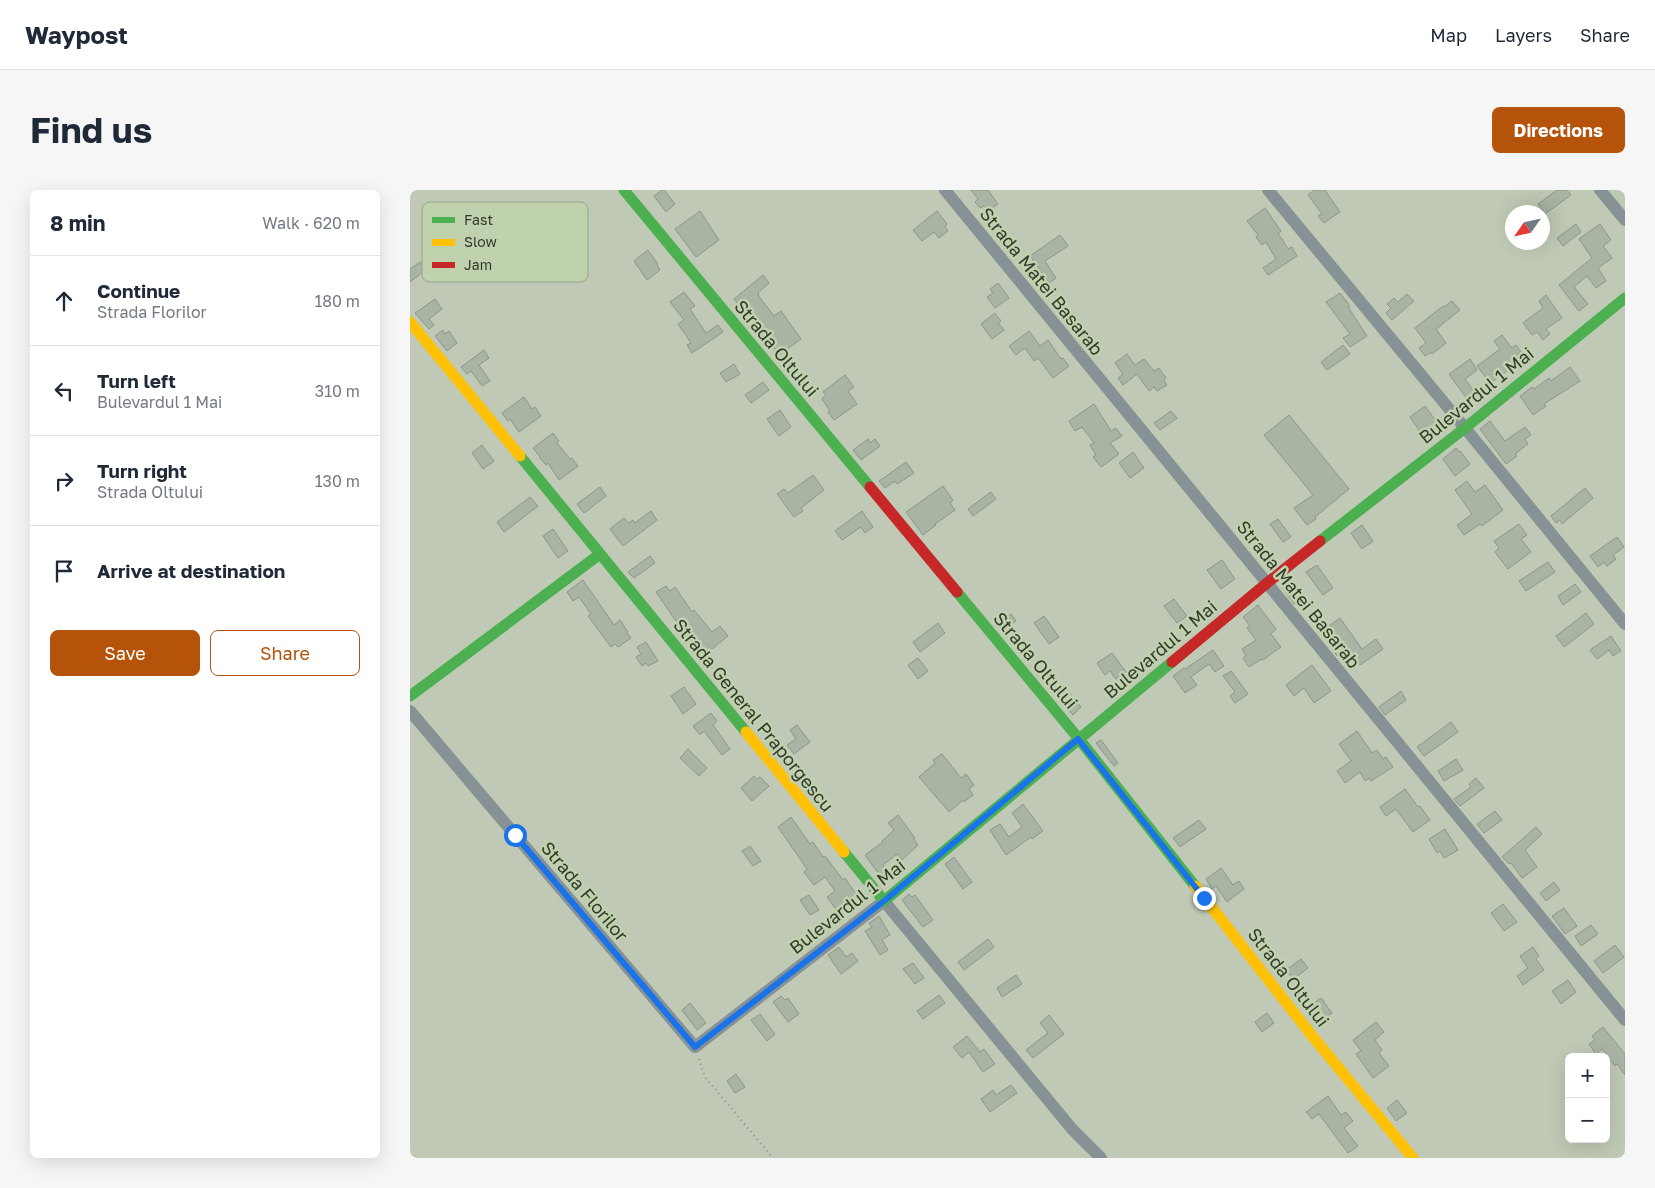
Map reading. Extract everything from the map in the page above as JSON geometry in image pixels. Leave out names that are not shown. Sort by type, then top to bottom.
[{"type":"street","name":"Strada Oltului","points":[[624,190],[1078,739],[1307,1029],[1412,1158]]},
{"type":"street","name":"Strada Matei Basarab","points":[[945,190],[1625,1020]]},
{"type":"street","points":[[1268,190],[1625,624]]},
{"type":"street","points":[[1600,190],[1625,220]]},
{"type":"street","name":"Bulevardul 1 Mai","points":[[695,1047],[884,901],[1267,582],[1465,428],[1625,298]]},
{"type":"street","name":"Strada General Praporgescu","points":[[410,322],[1072,1129],[1101,1158]]},
{"type":"street","points":[[410,696],[600,554]]},
{"type":"street","name":"Strada Florilor","points":[[410,711],[695,1047]]},
{"type":"path","points":[[695,1047],[705,1077],[773,1158]]},
{"type":"building","points":[[662,190],[675,204],[666,212],[654,196]]},
{"type":"building","points":[[971,190],[988,190],[998,204],[988,211],[984,206],[980,208],[975,202],[978,199]]},
{"type":"building","points":[[1314,190],[1325,190],[1340,212],[1324,223],[1318,216],[1322,214],[1308,195]]},
{"type":"building","points":[[1557,190],[1567,190],[1571,195],[1550,210],[1550,205],[1538,204]]},
{"type":"building","points":[[1265,208],[1281,231],[1278,233],[1288,249],[1292,247],[1297,256],[1268,275],[1263,268],[1276,259],[1266,242],[1262,245],[1256,237],[1258,235],[1247,221]]},
{"type":"building","points":[[700,211],[719,240],[696,257],[675,229]]},
{"type":"building","points":[[937,211],[947,224],[945,227],[948,231],[939,238],[934,232],[922,241],[913,230]]},
{"type":"building","points":[[1576,224],[1581,232],[1563,246],[1557,238]]},
{"type":"building","points":[[1600,224],[1611,240],[1603,246],[1612,258],[1598,268],[1606,281],[1596,288],[1587,276],[1574,287],[1588,304],[1579,311],[1559,285],[1592,258],[1579,239]]},
{"type":"building","points":[[1060,235],[1068,246],[1045,261],[1056,278],[1049,283],[1030,256]]},
{"type":"building","points":[[648,250],[660,270],[647,280],[634,261]]},
{"type":"building","points":[[420,262],[422,265],[422,273],[410,282],[410,269]]},
{"type":"building","points":[[763,275],[769,283],[758,295],[774,316],[781,311],[801,339],[779,355],[755,320],[752,322],[734,299]]},
{"type":"building","points":[[998,283],[1009,298],[995,308],[987,297],[993,293],[990,289]]},
{"type":"building","points":[[684,292],[695,306],[690,309],[706,333],[718,325],[723,332],[692,353],[687,345],[691,343],[678,324],[684,320],[670,302]]},
{"type":"building","points":[[1340,293],[1350,306],[1348,307],[1367,336],[1350,347],[1343,338],[1350,334],[1326,302]]},
{"type":"building","points":[[1407,294],[1414,301],[1392,320],[1386,313],[1391,308],[1387,304],[1394,298],[1398,302]]},
{"type":"building","points":[[1546,295],[1562,318],[1546,329],[1550,334],[1543,340],[1537,332],[1532,335],[1523,323],[1543,308],[1539,301]]},
{"type":"building","points":[[435,299],[442,309],[429,319],[434,325],[429,329],[415,313]]},
{"type":"building","points":[[1452,301],[1460,310],[1436,329],[1446,343],[1432,354],[1431,352],[1425,356],[1419,348],[1426,343],[1415,328]]},
{"type":"building","points":[[995,313],[1001,321],[998,323],[1004,330],[992,339],[981,324]]},
{"type":"building","points":[[443,330],[445,334],[449,331],[457,343],[447,351],[435,336]]},
{"type":"building","points":[[1029,331],[1040,346],[1048,340],[1061,359],[1063,358],[1069,366],[1053,378],[1038,358],[1034,361],[1025,348],[1016,355],[1009,346]]},
{"type":"building","points":[[1502,335],[1512,348],[1516,345],[1521,352],[1518,354],[1522,360],[1490,383],[1477,366],[1500,349],[1494,341]]},
{"type":"building","points":[[1343,345],[1350,354],[1327,370],[1321,362]]},
{"type":"building","points":[[484,350],[489,358],[479,365],[490,381],[482,386],[471,371],[467,374],[461,367]]},
{"type":"building","points":[[1127,354],[1135,365],[1144,359],[1154,371],[1159,368],[1166,378],[1164,380],[1167,385],[1157,391],[1154,387],[1149,391],[1137,374],[1123,385],[1118,378],[1123,374],[1115,363]]},
{"type":"building","points":[[1470,359],[1477,370],[1465,379],[1475,393],[1467,399],[1449,374]]},
{"type":"building","points":[[734,364],[740,374],[726,382],[720,373]]},
{"type":"building","points":[[1570,367],[1580,381],[1544,404],[1546,406],[1533,415],[1520,396],[1549,378],[1551,381]]},
{"type":"building","points":[[845,375],[854,387],[848,391],[857,404],[834,420],[822,399],[826,395],[823,392]]},
{"type":"building","points":[[763,382],[769,390],[751,403],[745,395]]},
{"type":"building","points":[[524,397],[532,409],[535,407],[541,416],[519,432],[510,419],[508,421],[502,413]]},
{"type":"building","points":[[1094,404],[1111,431],[1116,428],[1122,436],[1110,443],[1119,454],[1101,467],[1093,457],[1096,455],[1090,445],[1094,443],[1082,427],[1075,431],[1069,421]]},
{"type":"building","points":[[1425,406],[1439,425],[1423,436],[1410,417]]},
{"type":"building","points":[[780,410],[791,427],[779,436],[767,419]]},
{"type":"building","points":[[1171,411],[1177,418],[1160,430],[1154,423]]},
{"type":"building","points":[[1289,415],[1349,489],[1307,525],[1294,508],[1313,495],[1264,435]]},
{"type":"building","points":[[1490,421],[1505,441],[1525,427],[1531,435],[1525,439],[1528,444],[1506,464],[1480,429]]},
{"type":"building","points":[[553,433],[559,441],[557,443],[578,466],[559,480],[548,463],[546,465],[533,448]]},
{"type":"building","points":[[868,439],[870,443],[875,439],[880,446],[861,460],[853,450]]},
{"type":"building","points":[[482,445],[494,461],[483,469],[472,453]]},
{"type":"building","points":[[1456,448],[1470,464],[1455,476],[1443,459]]},
{"type":"building","points":[[1133,452],[1144,468],[1130,478],[1119,463]]},
{"type":"building","points":[[906,462],[914,473],[897,484],[895,481],[885,488],[879,481]]},
{"type":"building","points":[[813,475],[824,490],[801,508],[803,511],[794,517],[777,494],[784,489],[788,493]]},
{"type":"building","points":[[1467,481],[1475,492],[1485,485],[1503,510],[1482,526],[1480,524],[1464,535],[1457,525],[1472,514],[1455,490]]},
{"type":"building","points":[[943,486],[953,500],[950,503],[955,510],[923,535],[906,512]]},
{"type":"building","points":[[600,487],[606,496],[584,513],[577,504]]},
{"type":"building","points":[[1585,488],[1593,498],[1562,524],[1560,520],[1556,523],[1551,516]]},
{"type":"building","points":[[991,492],[996,499],[973,516],[968,509]]},
{"type":"building","points":[[530,497],[538,506],[504,532],[497,522]]},
{"type":"building","points":[[651,511],[657,520],[623,546],[610,529],[624,518],[628,523],[633,520],[635,523]]},
{"type":"building","points":[[862,511],[873,527],[865,533],[861,527],[842,540],[835,531]]},
{"type":"building","points":[[1278,519],[1291,537],[1283,542],[1270,524]]},
{"type":"building","points":[[1519,524],[1527,535],[1521,539],[1531,552],[1508,569],[1495,552],[1499,548],[1494,541]]},
{"type":"building","points":[[1362,525],[1373,541],[1362,549],[1351,533]]},
{"type":"building","points":[[553,529],[568,551],[558,558],[543,536]]},
{"type":"building","points":[[1617,537],[1624,547],[1613,555],[1616,559],[1607,566],[1604,562],[1598,567],[1590,556]]},
{"type":"building","points":[[650,556],[655,563],[634,578],[628,572]]},
{"type":"building","points":[[1222,560],[1235,579],[1221,589],[1207,570]]},
{"type":"building","points":[[1548,562],[1555,572],[1526,591],[1519,581]]},
{"type":"building","points":[[1317,565],[1333,588],[1323,595],[1306,572]]},
{"type":"building","points":[[583,580],[614,625],[620,620],[628,632],[631,638],[618,647],[615,644],[611,647],[588,616],[591,614],[579,597],[573,601],[567,592]]},
{"type":"building","points":[[1291,580],[1304,597],[1294,604],[1282,587]]},
{"type":"building","points":[[1575,584],[1581,592],[1563,605],[1558,596]]},
{"type":"building","points":[[666,586],[670,591],[675,587],[692,612],[694,610],[712,632],[720,626],[728,636],[707,653],[704,649],[701,652],[678,624],[656,592]]},
{"type":"building","points":[[1174,599],[1187,616],[1177,623],[1164,606]]},
{"type":"building","points":[[1258,605],[1276,629],[1271,634],[1281,647],[1249,667],[1243,658],[1246,656],[1242,649],[1256,640],[1247,628],[1250,626],[1243,617]]},
{"type":"building","points":[[1586,613],[1594,624],[1564,647],[1556,636]]},
{"type":"building","points":[[1011,614],[1016,621],[1005,629],[999,622]]},
{"type":"building","points":[[1044,616],[1059,637],[1049,644],[1034,623]]},
{"type":"building","points":[[1340,618],[1362,649],[1376,639],[1383,649],[1360,665],[1348,649],[1337,656],[1328,643],[1334,639],[1326,628]]},
{"type":"building","points":[[938,623],[945,633],[920,652],[913,642]]},
{"type":"building","points":[[1611,636],[1621,651],[1613,656],[1609,650],[1597,659],[1590,650]]},
{"type":"building","points":[[646,642],[658,661],[648,666],[646,663],[642,666],[636,657],[641,654],[637,647]]},
{"type":"building","points":[[1213,650],[1224,666],[1215,672],[1209,664],[1191,677],[1197,685],[1185,693],[1173,676]]},
{"type":"building","points":[[1112,653],[1126,672],[1116,679],[1110,671],[1105,675],[1097,663]]},
{"type":"building","points":[[918,658],[928,671],[918,679],[908,665]]},
{"type":"building","points":[[1312,665],[1331,691],[1314,703],[1304,688],[1294,696],[1286,685]]},
{"type":"building","points":[[1231,671],[1248,694],[1235,703],[1230,696],[1235,692],[1223,676]]},
{"type":"building","points":[[1064,686],[1081,707],[1073,715],[1055,694]]},
{"type":"building","points":[[684,687],[696,704],[683,714],[671,696]]},
{"type":"building","points":[[1401,691],[1406,700],[1385,715],[1379,707]]},
{"type":"building","points":[[711,713],[717,721],[713,725],[730,749],[722,755],[704,731],[700,735],[693,726]]},
{"type":"building","points":[[1451,722],[1458,732],[1424,756],[1417,747]]},
{"type":"building","points":[[797,725],[810,742],[794,754],[787,745],[796,739],[790,730]]},
{"type":"building","points":[[1357,731],[1372,753],[1377,750],[1383,759],[1386,757],[1393,767],[1371,781],[1369,778],[1365,781],[1360,772],[1345,783],[1337,771],[1351,761],[1339,744]]},
{"type":"building","points":[[1101,740],[1118,763],[1114,766],[1096,743]]},
{"type":"building","points":[[688,749],[707,768],[699,776],[680,758]]},
{"type":"building","points":[[942,754],[961,778],[966,774],[974,785],[969,789],[973,795],[964,802],[963,800],[949,812],[919,777],[935,763],[933,760]]},
{"type":"building","points":[[1456,759],[1463,770],[1444,781],[1438,771]]},
{"type":"building","points":[[754,776],[757,779],[760,777],[769,786],[752,801],[741,788]]},
{"type":"building","points":[[1476,778],[1484,788],[1460,806],[1454,799],[1471,787],[1469,784]]},
{"type":"building","points":[[1405,789],[1430,820],[1413,832],[1396,809],[1386,816],[1380,807]]},
{"type":"building","points":[[1023,804],[1043,831],[1006,855],[990,830],[1000,824],[1009,837],[1022,827],[1012,813]]},
{"type":"building","points":[[1495,811],[1502,820],[1484,833],[1477,824]]},
{"type":"building","points":[[898,815],[918,845],[902,860],[897,854],[883,865],[888,872],[881,877],[865,855],[883,842],[894,830],[888,823]]},
{"type":"building","points":[[791,817],[810,844],[813,842],[843,880],[845,878],[858,897],[838,912],[827,897],[835,891],[825,877],[814,885],[804,872],[807,869],[778,827]]},
{"type":"building","points":[[1199,820],[1206,829],[1180,847],[1173,838]]},
{"type":"building","points":[[1536,827],[1542,834],[1525,850],[1537,867],[1522,878],[1511,863],[1509,864],[1502,857]]},
{"type":"building","points":[[1445,829],[1458,850],[1444,858],[1440,851],[1437,853],[1429,839]]},
{"type":"building","points":[[750,846],[761,861],[753,866],[742,851]]},
{"type":"building","points":[[954,857],[972,882],[963,889],[945,864]]},
{"type":"building","points":[[1221,868],[1233,885],[1239,881],[1244,889],[1227,902],[1216,886],[1212,889],[1206,879]]},
{"type":"building","points":[[1554,882],[1560,890],[1546,901],[1540,893]]},
{"type":"building","points":[[909,894],[912,897],[915,895],[933,920],[923,927],[902,900]]},
{"type":"building","points":[[809,895],[819,910],[810,915],[800,900]]},
{"type":"building","points":[[1503,904],[1517,922],[1504,931],[1491,913]]},
{"type":"building","points":[[1564,908],[1577,926],[1565,934],[1552,916]]},
{"type":"building","points":[[879,916],[890,935],[882,940],[888,950],[880,955],[865,931],[872,927],[869,923]]},
{"type":"building","points":[[1591,925],[1598,934],[1581,946],[1575,936]]},
{"type":"building","points":[[988,939],[994,947],[964,970],[958,962]]},
{"type":"building","points":[[1615,945],[1624,957],[1603,973],[1594,961]]},
{"type":"building","points":[[839,947],[846,957],[852,953],[858,961],[841,974],[828,955]]},
{"type":"building","points":[[1533,947],[1539,956],[1536,959],[1544,970],[1523,985],[1517,976],[1528,968],[1520,956]]},
{"type":"building","points":[[1301,959],[1308,968],[1293,979],[1286,970]]},
{"type":"building","points":[[913,963],[924,978],[915,984],[903,969]]},
{"type":"building","points":[[1016,975],[1022,984],[1002,997],[997,988]]},
{"type":"building","points":[[1568,980],[1576,992],[1561,1004],[1552,991]]},
{"type":"building","points":[[939,995],[945,1003],[923,1019],[917,1011]]},
{"type":"building","points":[[781,996],[785,1000],[788,998],[799,1014],[788,1022],[773,1002]]},
{"type":"building","points":[[1321,998],[1332,1013],[1322,1020],[1311,1005]]},
{"type":"building","points":[[690,1003],[706,1023],[697,1030],[682,1010]]},
{"type":"building","points":[[1267,1013],[1274,1023],[1262,1032],[1255,1022]]},
{"type":"building","points":[[760,1014],[775,1034],[767,1041],[751,1020]]},
{"type":"building","points":[[1049,1015],[1064,1034],[1033,1058],[1026,1050],[1048,1033],[1040,1023]]},
{"type":"building","points":[[1376,1022],[1384,1032],[1375,1040],[1382,1050],[1379,1053],[1389,1066],[1373,1078],[1356,1054],[1361,1051],[1353,1040]]},
{"type":"building","points":[[1603,1027],[1625,1054],[1625,1075],[1617,1064],[1615,1066],[1610,1059],[1610,1053],[1605,1053],[1602,1049],[1595,1053],[1589,1044],[1595,1040],[1592,1036]]},
{"type":"building","points":[[967,1036],[980,1052],[984,1049],[995,1064],[983,1072],[969,1052],[962,1058],[953,1047]]},
{"type":"building","points":[[736,1074],[745,1087],[735,1093],[727,1081]]},
{"type":"building","points":[[1011,1085],[1017,1093],[990,1112],[981,1099],[993,1090],[996,1095]]},
{"type":"building","points":[[1328,1096],[1341,1115],[1346,1112],[1353,1121],[1344,1128],[1358,1146],[1348,1153],[1319,1114],[1312,1119],[1306,1112]]},
{"type":"building","points":[[1397,1100],[1407,1113],[1396,1121],[1387,1108]]},
{"type":"traffic: fast","points":[[624,190],[870,487]]},
{"type":"traffic: fast","points":[[1320,541],[1465,428],[1625,298]]},
{"type":"traffic: fast","points":[[520,456],[746,732]]},
{"type":"traffic: fast","points":[[410,696],[600,554]]},
{"type":"traffic: fast","points":[[957,592],[1079,739],[1195,886]]},
{"type":"traffic: fast","points":[[844,852],[884,901],[1172,662]]},
{"type":"traffic: slow","points":[[410,322],[520,456]]},
{"type":"traffic: slow","points":[[746,732],[844,852]]},
{"type":"traffic: slow","points":[[1195,886],[1313,1037],[1413,1158]]},
{"type":"traffic: jam","points":[[870,487],[957,592]]},
{"type":"traffic: jam","points":[[1172,662],[1320,541]]},
{"type":"route","points":[[515,835],[695,1047],[884,901],[1078,739],[1204,898]]}]
